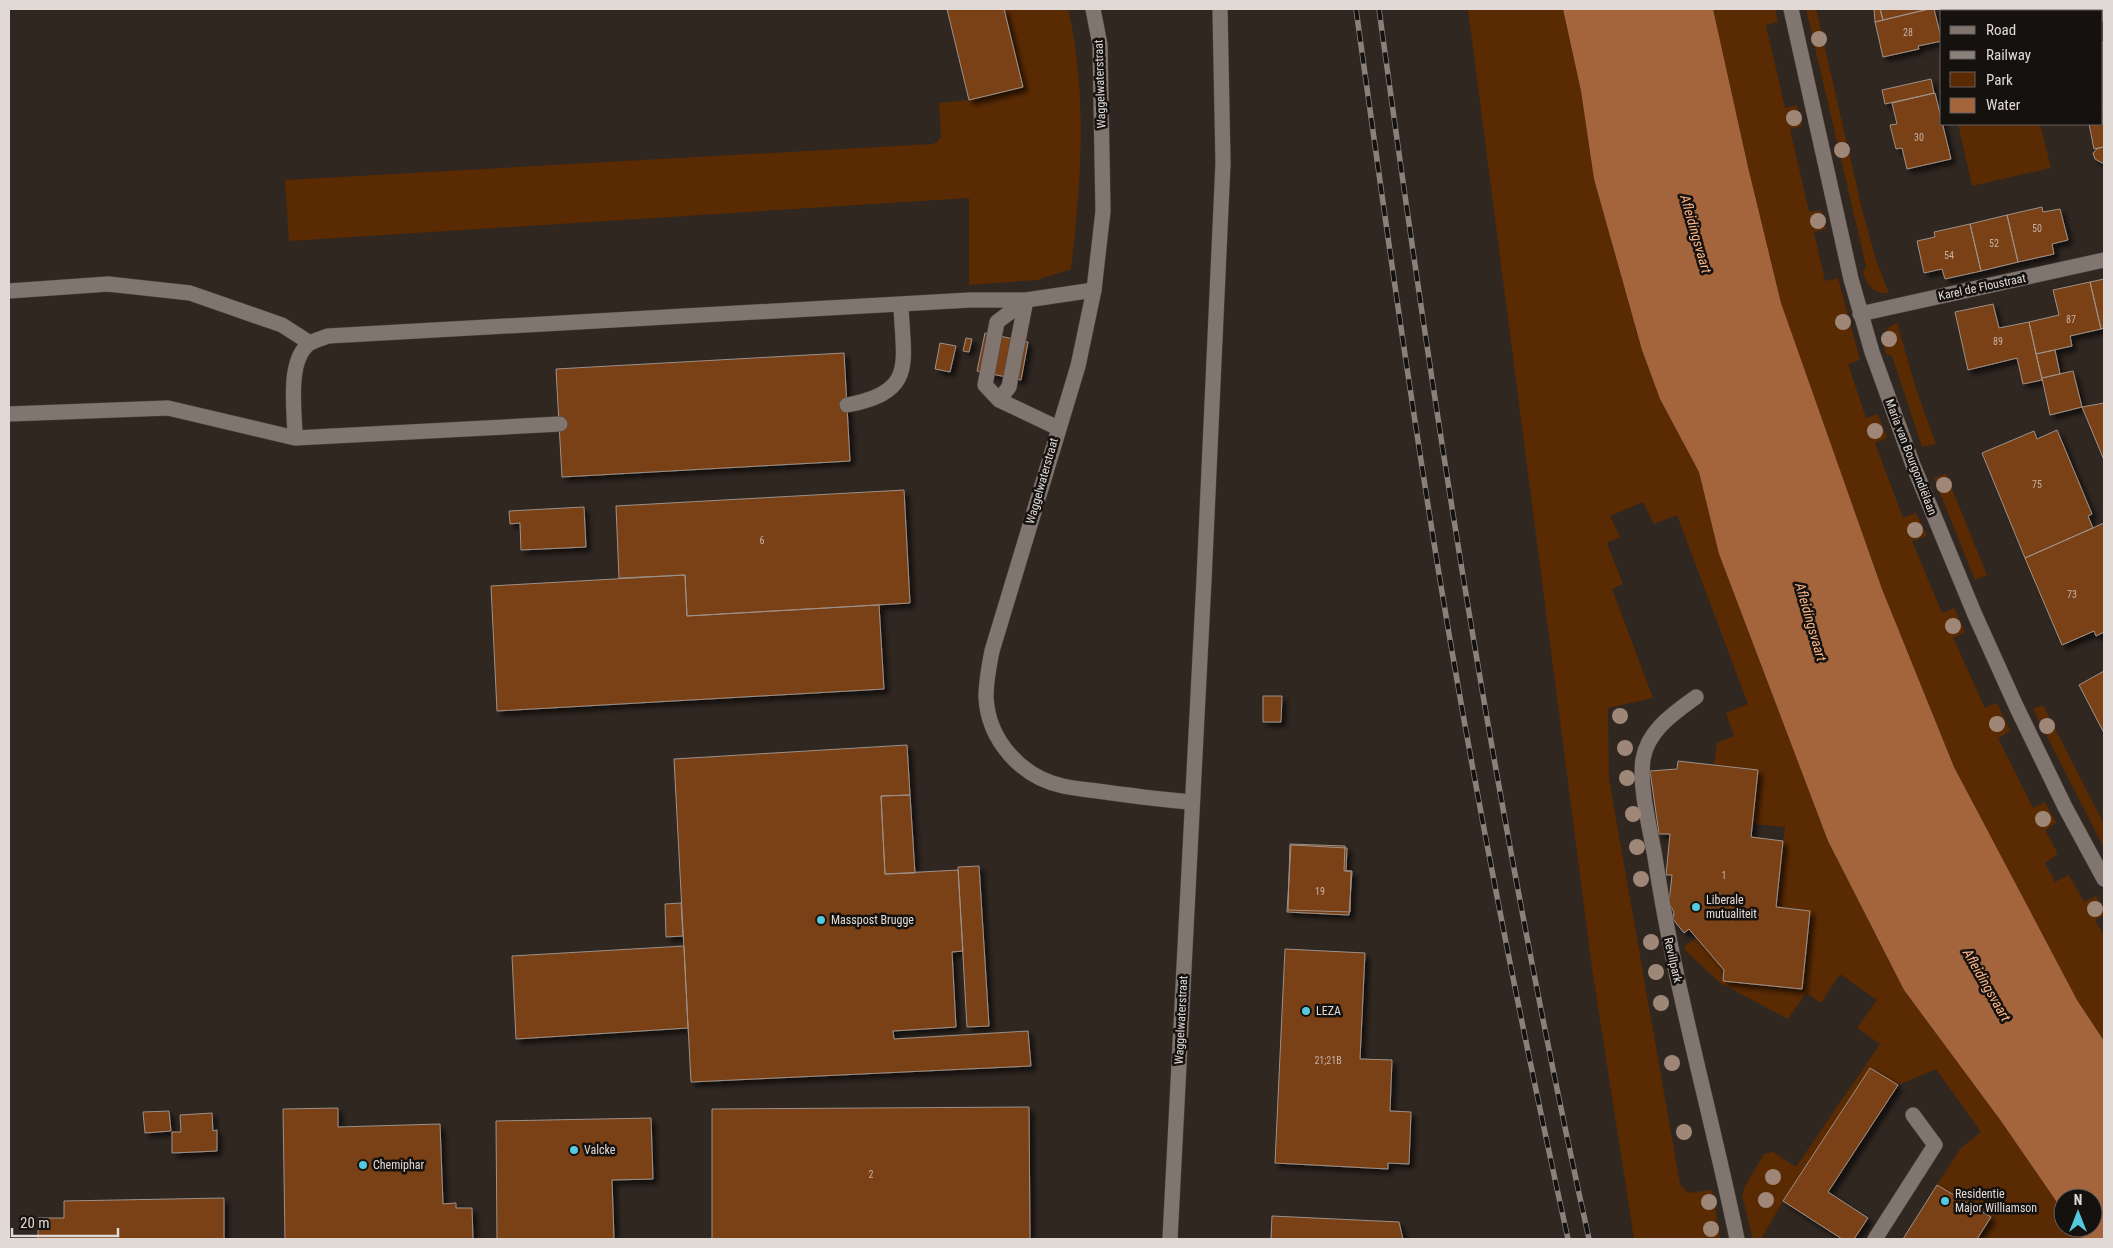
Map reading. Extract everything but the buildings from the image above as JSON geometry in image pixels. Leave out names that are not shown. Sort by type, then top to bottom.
[{"type":"street","name":"Waggelwaterstraat","points":[[1093,9],[1100,45],[1103,211],[1094,290],[1078,366],[992,651],[987,674],[986,698],[990,720],[999,741],[1010,756],[1028,773],[1062,786],[1151,799],[1192,802]]},
{"type":"street","name":"Waggelwaterstraat","points":[[1170,1239],[1223,163],[1220,9]]},
{"type":"street","name":"Maria van Bourgondiëlaan","points":[[1791,9],[1860,314],[1897,423],[1975,616],[2065,807],[2104,879]]},
{"type":"street","name":"Karel de Floustraat","points":[[1860,314],[2104,260]]},
{"type":"street","points":[[9,291],[108,284],[190,293],[282,325],[310,343]]},
{"type":"street","points":[[295,438],[294,373],[298,356],[310,343],[328,336],[970,300],[1026,300],[1094,290]]},
{"type":"street","points":[[999,400],[1009,387],[1026,300]]},
{"type":"street","points":[[1026,300],[997,322],[985,385],[999,400],[1058,428]]},
{"type":"street","points":[[847,405],[868,401],[886,393],[898,382],[903,362],[901,305]]},
{"type":"street","points":[[9,414],[168,408],[295,438],[560,424]]},
{"type":"street","name":"Revillpark","points":[[1696,697],[1666,720],[1657,730],[1646,749],[1642,776],[1665,926],[1737,1239]]},
{"type":"street","points":[[1875,1239],[1935,1145],[1914,1115]]},
{"type":"green space","points":[[1004,9],[1068,9],[1078,73],[1081,139],[1078,204],[1071,269],[1037,280],[969,285],[969,198],[289,241],[285,180],[932,144],[938,142],[941,136],[939,103],[969,100],[1023,86]]},
{"type":"green space","points":[[1468,9],[1563,9],[1581,91],[1594,179],[1642,350],[1660,399],[1699,472],[1719,554],[1828,841],[1904,990],[2001,1121],[2053,1196],[2053,1238],[2082,1239],[1977,1239],[1990,1217],[1937,1185],[1960,1149],[1981,1132],[1936,1069],[1898,1085],[1871,1068],[1783,1201],[1761,1239],[1753,1239],[1742,1196],[1745,1186],[1764,1154],[1773,1152],[1796,1167],[1880,1044],[1857,1028],[1877,1000],[1840,974],[1821,1003],[1806,993],[1788,1019],[1720,983],[1686,951],[1684,946],[1697,938],[1724,970],[1723,980],[1810,911],[1776,907],[1785,827],[1752,824],[1758,770],[1714,765],[1717,743],[1734,736],[1726,713],[1748,704],[1677,515],[1654,524],[1643,502],[1610,516],[1620,537],[1607,543],[1623,584],[1612,589],[1653,698],[1608,708],[1609,779],[1680,1184],[1688,1193],[1712,1190],[1720,1239],[1634,1239],[1592,968]]},
{"type":"green space","points":[[1713,9],[1775,9],[1778,22],[1766,25],[1785,108],[1797,105],[1802,126],[1790,129],[1809,212],[1821,210],[1826,229],[1814,232],[1825,281],[1838,278],[1860,360],[1848,364],[1866,418],[1878,414],[1887,438],[1875,443],[1903,518],[1916,513],[1927,536],[1912,541],[1942,613],[1954,608],[1965,632],[1953,638],[1985,708],[1997,703],[2010,731],[1998,738],[2033,808],[2045,802],[2056,823],[2045,830],[2058,854],[2045,863],[2055,882],[2069,875],[2084,902],[2096,896],[2104,909],[2104,915],[2095,920],[2104,935],[2104,1041],[2077,1000],[1954,767],[1882,589],[1781,303],[1748,167]]},
{"type":"green space","points":[[1806,9],[1816,9],[1862,209],[1876,260],[1889,293],[1875,291],[1863,272],[1866,266]]},
{"type":"green space","points":[[1958,125],[2040,125],[2051,168],[1972,186]]},
{"type":"green space","points":[[1897,323],[1916,389],[1936,444],[1922,447],[1892,356],[1886,354],[1884,336],[1888,328]]},
{"type":"green space","points":[[1946,474],[1987,575],[1975,580],[1934,478]]},
{"type":"green space","points":[[2043,705],[2104,824],[2104,848],[2033,709]]},
{"type":"water","name":"Afleidingsvaart","points":[[1563,9],[1713,9],[1748,167],[1781,303],[1882,589],[1954,767],[2077,1000],[2104,1041],[2104,1239],[2081,1238],[2103,1238],[2103,1188],[2053,1188],[2053,1196],[2001,1121],[1904,990],[1828,841],[1719,554],[1699,472],[1660,399],[1642,350],[1594,179],[1581,91]]},
{"type":"railway","points":[[1356,9],[1430,519],[1470,755],[1501,917],[1568,1239]]},
{"type":"railway","points":[[1379,9],[1423,318],[1471,626],[1526,933],[1589,1239]]},
{"type":"place","name":"Liberale mutualiteit","points":[[1696,907]]},
{"type":"place","name":"Masspost Brugge","points":[[821,920]]},
{"type":"place","name":"LEZA","points":[[1306,1011]]},
{"type":"place","name":"Valcke","points":[[574,1150]]},
{"type":"place","name":"Chemiphar","points":[[363,1165]]},
{"type":"place","name":"Residentie Major Williamson","points":[[1945,1201]]}]
